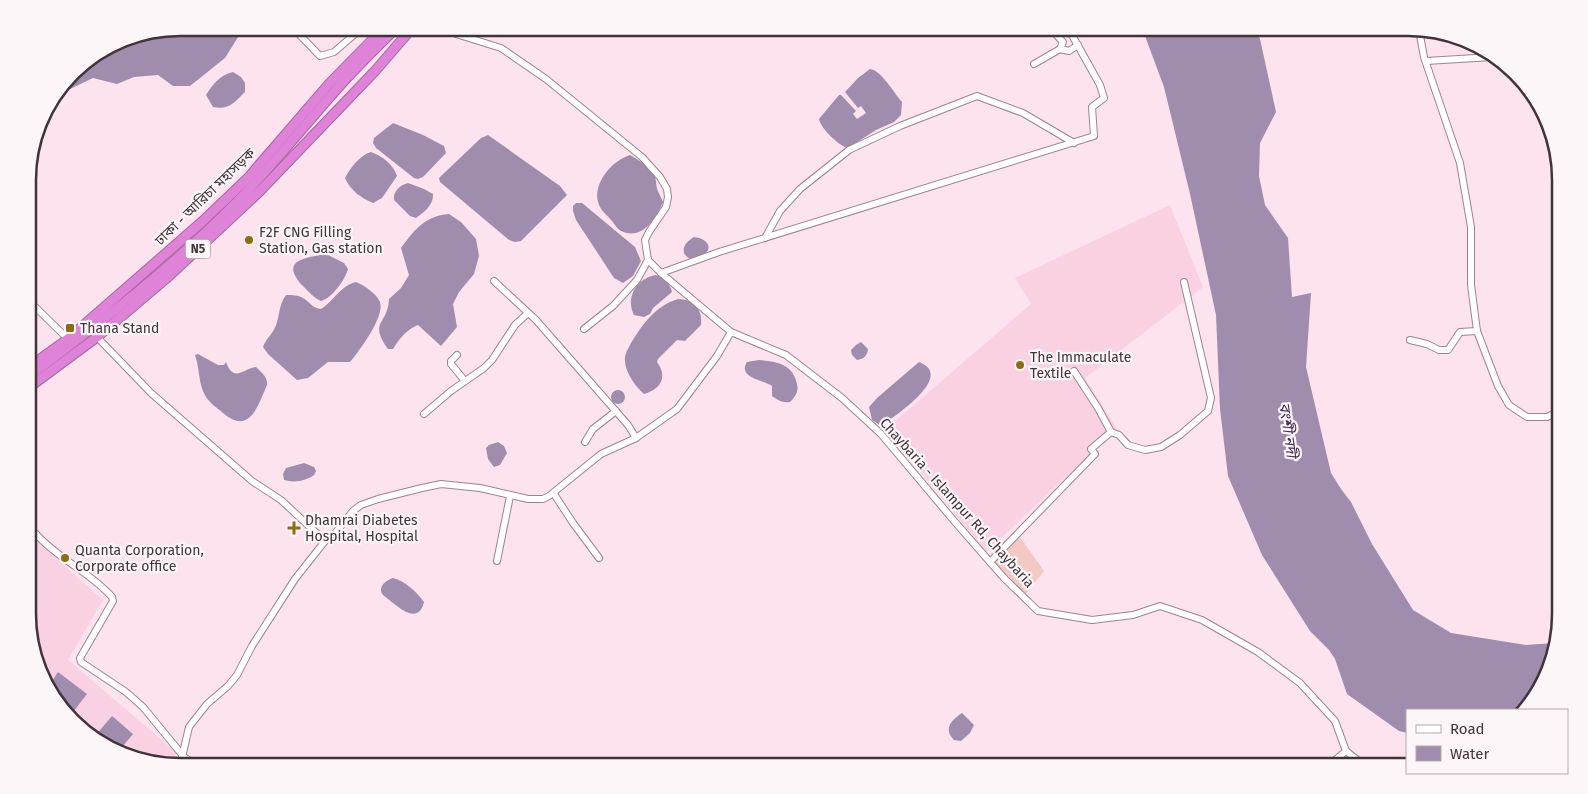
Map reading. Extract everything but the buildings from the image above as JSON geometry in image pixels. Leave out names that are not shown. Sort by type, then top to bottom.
[{"type":"highway","name":"ঢাকা - আরিচা মহাসড়ক","points":[[37,362],[68,339],[146,272],[241,184],[376,37]]},
{"type":"highway","name":"N5","points":[[37,371],[101,322],[166,268],[205,232],[268,169],[332,87],[388,37]]},
{"type":"highway","name":"N5","points":[[37,382],[98,336],[170,275],[259,192],[405,37]]},
{"type":"street","points":[[1034,64],[1060,49],[1063,42],[1058,36]]},
{"type":"street","points":[[661,273],[766,238],[1094,136],[1092,107],[1104,98],[1100,85],[1073,36]]},
{"type":"street","points":[[301,37],[320,56],[334,52],[352,37]]},
{"type":"street","points":[[465,37],[501,48],[546,79],[642,157],[660,177],[667,189],[666,207],[645,240],[648,260],[637,280],[624,295],[584,329]]},
{"type":"street","points":[[1419,37],[1460,163],[1471,227],[1471,285],[1477,331],[1498,386],[1509,405],[1527,417],[1547,417],[1552,415]]},
{"type":"street","points":[[1060,49],[1069,51],[1078,45]]},
{"type":"street","points":[[1426,61],[1482,58]]},
{"type":"street","points":[[766,238],[780,211],[800,189],[849,150],[900,126],[977,96],[1023,112],[1074,143]]},
{"type":"street","name":"Chaybaria - Islampur Rd, Chaybaria","points":[[648,260],[731,332],[786,355],[842,398],[881,434],[954,522],[1004,578],[1038,611],[1092,620],[1132,615],[1160,606],[1202,620],[1258,652],[1300,683],[1335,721],[1346,751]]},
{"type":"street","points":[[494,281],[528,312],[616,411],[636,438]]},
{"type":"street","points":[[1074,371],[1111,432],[1119,435],[1128,445],[1145,450],[1161,447],[1180,435],[1208,411],[1211,398],[1184,282]]},
{"type":"street","points":[[37,308],[68,339]]},
{"type":"street","points":[[424,414],[487,366],[506,336],[528,312]]},
{"type":"street","points":[[1410,340],[1427,344],[1439,350],[1448,350],[1460,332],[1477,331]]},
{"type":"street","points":[[184,757],[189,727],[207,704],[228,686],[237,675],[252,646],[295,579],[325,541],[332,537],[361,505],[441,484],[480,488],[528,499],[543,499],[554,494],[601,454],[636,438],[677,410],[717,356],[731,332]]},
{"type":"street","points":[[98,336],[152,393],[252,481],[281,500],[325,541]]},
{"type":"street","points":[[457,355],[451,361],[451,364],[465,381]]},
{"type":"street","points":[[585,442],[593,429],[616,411]]},
{"type":"street","points":[[990,562],[1095,454],[1091,449],[1111,432]]},
{"type":"street","points":[[554,494],[599,558]]},
{"type":"street","points":[[498,561],[510,496]]},
{"type":"street","points":[[36,534],[47,547],[94,581],[112,597],[113,601],[80,658],[81,662],[126,692],[143,707],[184,757]]},
{"type":"street","points":[[1339,757],[1346,751],[1354,757]]},
{"type":"shaded area","points":[[1170,205],[1203,287],[1085,378],[1117,429],[986,552],[886,429],[1031,304],[1015,278]]},
{"type":"shaded area","points":[[1020,537],[1044,571],[1025,595],[995,562]]},
{"type":"shaded area","points":[[36,541],[103,600],[68,660],[177,753],[174,758],[162,757],[143,753],[117,743],[85,722],[61,694],[47,669],[37,632]]},
{"type":"water","name":"বংশী নদী","points":[[1145,36],[1259,36],[1276,112],[1260,143],[1259,176],[1265,205],[1288,238],[1292,297],[1311,293],[1306,367],[1331,473],[1351,502],[1372,544],[1413,610],[1451,633],[1526,645],[1549,643],[1541,669],[1516,709],[1406,709],[1406,733],[1399,731],[1347,694],[1335,659],[1329,650],[1310,631],[1262,555],[1228,476],[1220,409],[1216,315],[1190,194],[1164,87]]},
{"type":"water","points":[[171,37],[238,37],[225,58],[190,86],[173,86],[158,75],[134,77],[117,84],[93,78],[69,89],[85,72],[100,61],[134,44],[152,39]]},
{"type":"water","points":[[870,69],[879,73],[902,102],[901,115],[894,122],[876,130],[848,148],[844,147],[831,136],[819,119],[839,95],[856,111],[853,114],[857,119],[866,113],[861,106],[858,108],[845,92],[858,78]]},
{"type":"water","points":[[233,72],[241,77],[245,83],[245,92],[227,106],[213,107],[206,95],[217,80]]},
{"type":"water","points":[[393,123],[444,146],[446,153],[423,177],[414,178],[376,148],[373,143],[374,138]]},
{"type":"water","points":[[488,135],[560,186],[567,195],[521,241],[509,240],[440,182],[439,178],[481,138]]},
{"type":"water","points":[[371,152],[387,161],[397,176],[382,198],[373,203],[356,193],[345,178],[356,162]]},
{"type":"water","points":[[630,155],[648,166],[655,175],[657,189],[663,202],[647,227],[635,233],[620,230],[603,212],[598,202],[597,194],[601,180],[611,167]]},
{"type":"water","points":[[408,183],[433,194],[430,205],[416,218],[410,216],[394,200],[398,189]]},
{"type":"water","points":[[576,203],[582,203],[635,247],[641,261],[633,276],[623,283],[614,278],[576,220],[573,206]]},
{"type":"water","points":[[449,214],[461,222],[476,239],[479,256],[474,274],[459,292],[453,304],[457,327],[441,346],[418,325],[410,329],[393,349],[388,349],[382,340],[379,328],[386,314],[389,299],[401,288],[409,275],[401,248],[421,225],[433,217]]},
{"type":"water","points":[[694,237],[702,239],[709,246],[706,253],[701,257],[690,259],[684,253],[684,247]]},
{"type":"water","points":[[326,254],[344,263],[348,269],[338,288],[321,301],[314,297],[296,277],[294,266],[303,259]]},
{"type":"water","points":[[656,275],[666,282],[672,292],[653,308],[650,314],[644,317],[634,315],[631,302],[634,289],[643,280]]},
{"type":"water","points":[[356,282],[370,290],[380,302],[379,316],[370,334],[350,362],[328,362],[308,378],[297,380],[268,354],[263,347],[276,326],[281,305],[286,295],[299,296],[321,309],[341,290]]},
{"type":"water","points":[[678,299],[689,301],[696,306],[699,310],[701,325],[685,341],[677,340],[658,359],[657,362],[662,373],[661,382],[655,389],[644,394],[629,374],[625,365],[626,354],[631,343],[650,316],[663,306]]},
{"type":"water","points":[[861,342],[868,351],[865,357],[857,360],[852,355],[851,350]]},
{"type":"water","points":[[198,354],[218,365],[224,365],[226,362],[232,372],[235,373],[256,367],[264,375],[267,385],[256,409],[246,420],[232,419],[206,397],[195,355]]},
{"type":"water","points":[[759,360],[778,363],[792,372],[797,384],[797,392],[790,402],[778,400],[772,396],[772,386],[748,375],[745,367],[747,362]]},
{"type":"water","points":[[919,362],[929,368],[931,376],[927,386],[919,396],[881,426],[872,420],[869,407]]},
{"type":"water","points":[[615,390],[621,390],[625,397],[621,404],[615,404],[611,400],[611,394]]},
{"type":"water","points":[[498,442],[504,446],[507,453],[500,465],[494,467],[488,459],[486,448]]},
{"type":"water","points":[[304,463],[314,467],[316,471],[314,475],[300,481],[284,480],[283,474],[286,468]]},
{"type":"water","points":[[393,578],[410,587],[418,594],[424,602],[421,610],[412,614],[406,612],[383,595],[381,592],[382,587],[385,582]]},
{"type":"water","points":[[58,672],[87,694],[74,711],[61,694],[53,680]]},
{"type":"water","points":[[962,713],[974,725],[970,733],[961,741],[954,740],[949,732],[949,728],[952,722]]},
{"type":"water","points":[[112,716],[133,734],[123,746],[98,732]]},
{"type":"place","name":"F2F CNG Filling Station, Gas station","points":[[249,240]]},
{"type":"place","name":"Thana Stand","points":[[70,328]]},
{"type":"place","name":"The Immaculate Textile","points":[[1020,365]]},
{"type":"place","name":"Dhamrai Diabetes Hospital, Hospital","points":[[294,528]]},
{"type":"place","name":"Quanta Corporation, Corporate office","points":[[65,558]]}]
